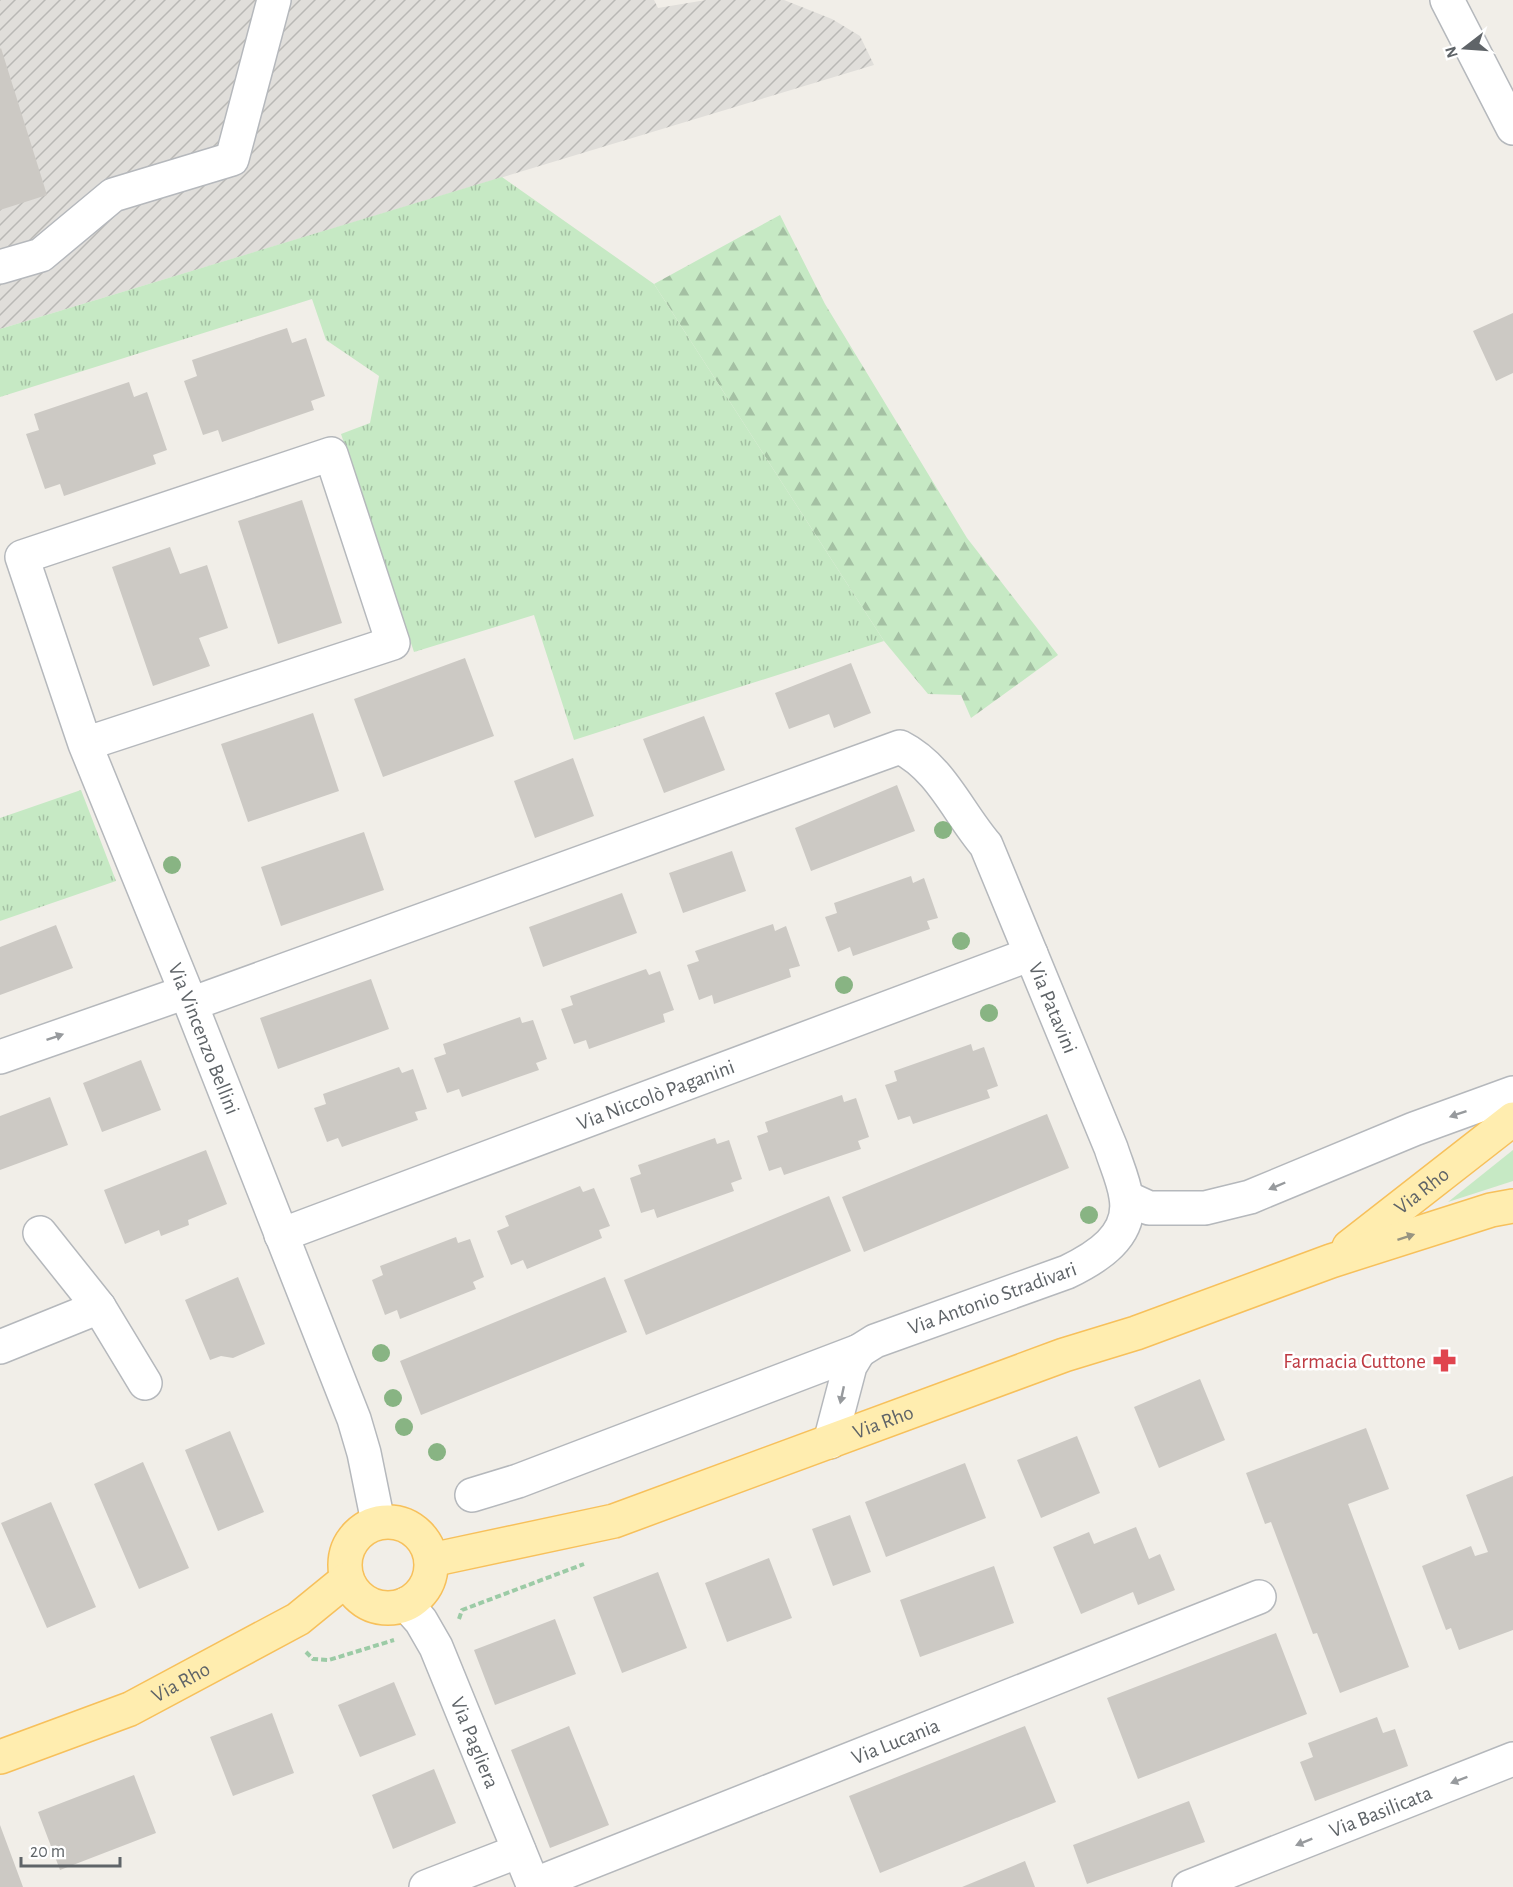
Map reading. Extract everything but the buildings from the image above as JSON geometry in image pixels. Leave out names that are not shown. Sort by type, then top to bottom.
[{"type":"main road","name":"Via Rho","points":[[1331,1262],[1513,1119]]},
{"type":"main road","name":"Via Rho","points":[[431,1560],[614,1521],[1064,1355],[1136,1333],[1331,1262],[1491,1210],[1513,1206]]},
{"type":"main road","points":[[391,1521],[413,1529],[428,1548],[431,1560],[430,1574],[425,1586],[406,1604],[394,1608],[371,1605],[360,1598],[347,1579],[344,1565],[347,1550],[354,1537],[365,1528],[378,1522],[391,1521]]},
{"type":"main road","name":"Via Rho","points":[[0,1757],[130,1709],[298,1619],[347,1579]]},
{"type":"street","points":[[0,267],[41,255],[113,195],[232,159],[274,0]]},
{"type":"street","points":[[1447,0],[1513,128]]},
{"type":"street","name":"Via Vincenzo Bellini","points":[[85,744],[393,643],[331,454],[22,557],[85,744],[189,998],[354,1419],[364,1453],[378,1522]]},
{"type":"street","name":"Via Patavini","points":[[189,998],[900,747],[919,757],[935,773],[968,824],[986,845],[1111,1148],[1127,1198]]},
{"type":"street","name":"Via Niccolò Paganini","points":[[281,1235],[1031,954]]},
{"type":"street","points":[[0,1057],[189,998]]},
{"type":"street","points":[[1127,1198],[1149,1208],[1205,1208],[1250,1197],[1413,1129],[1513,1093]]},
{"type":"street","name":"Via Antonio Stradivari","points":[[472,1495],[518,1481],[859,1351],[875,1341],[1067,1272],[1092,1260],[1108,1247],[1121,1231],[1126,1214],[1127,1198]]},
{"type":"street","points":[[40,1233],[99,1307],[145,1383]]},
{"type":"street","points":[[0,1347],[99,1307]]},
{"type":"street","points":[[830,1442],[850,1366],[859,1351]]},
{"type":"street","name":"Via Lucania","points":[[533,1886],[1259,1597]]},
{"type":"street","name":"Via Pagliera","points":[[406,1604],[421,1621],[436,1647],[533,1886]]},
{"type":"street","name":"Via Basilicata","points":[[1189,1887],[1251,1876],[1513,1759]]},
{"type":"street","points":[[426,1887],[519,1851]]},
{"type":"shaded area","points":[[0,0],[654,0],[658,8],[706,0],[784,0],[832,19],[860,36],[874,65],[0,329]]},
{"type":"green space","points":[[502,177],[654,284],[884,641],[574,740],[534,615],[414,652],[341,434],[370,423],[379,376],[326,340],[312,299],[0,397],[0,329]]},
{"type":"green space","points":[[780,215],[825,304],[967,538],[1058,655],[971,718],[961,695],[928,694],[884,641],[654,284]]},
{"type":"green space","points":[[81,790],[116,881],[0,921],[0,818]]},
{"type":"green space","points":[[1513,1150],[1513,1181],[1448,1202]]},
{"type":"place","name":"Farmacia Cuttone","points":[[1444,1361]]}]
